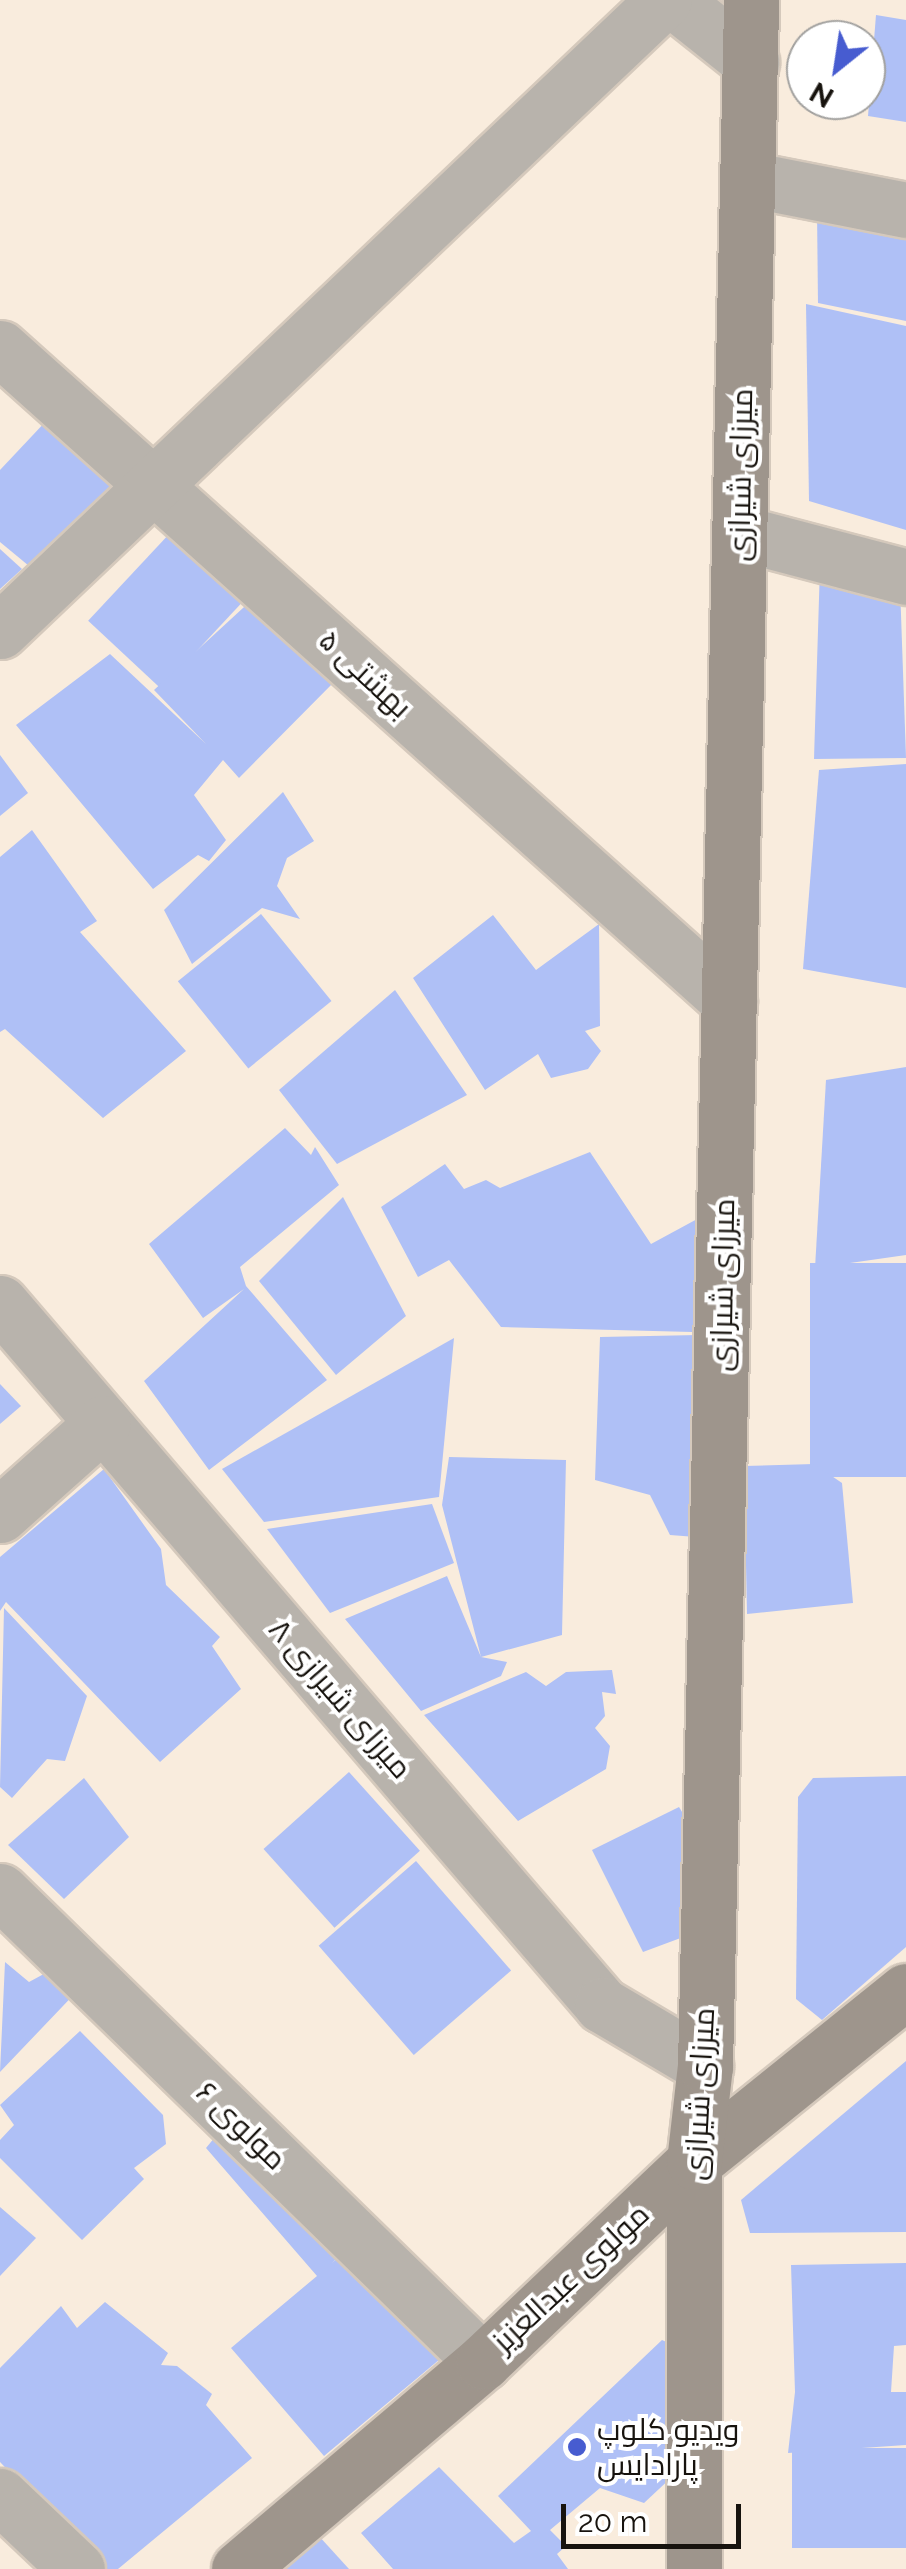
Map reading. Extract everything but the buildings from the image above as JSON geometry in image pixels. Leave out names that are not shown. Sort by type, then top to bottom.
[{"type":"main road","name":"میرزای شیرازی","points":[[694,2569],[694,2162],[704,2066],[751,0]]},
{"type":"main road","name":"مولوی عبدالعزیز","points":[[240,2569],[482,2362],[694,2162],[906,1991]]},
{"type":"street","points":[[0,631],[664,0]]},
{"type":"street","points":[[673,0],[751,62]]},
{"type":"street","points":[[748,179],[906,210]]},
{"type":"street","name":"بهشتی ۵","points":[[0,348],[157,483],[670,954],[729,1001]]},
{"type":"street","points":[[740,533],[906,577]]},
{"type":"street","name":"میرزای شیرازی ۸","points":[[0,1303],[602,2004],[704,2066]]},
{"type":"street","points":[[0,1515],[104,1424]]},
{"type":"street","name":"مولوی ۶","points":[[0,1891],[482,2362]]},
{"type":"street","points":[[0,2496],[77,2569]]},
{"type":"place","name":"ویدیو کلوپ پارادایس","points":[[577,2447]]}]
